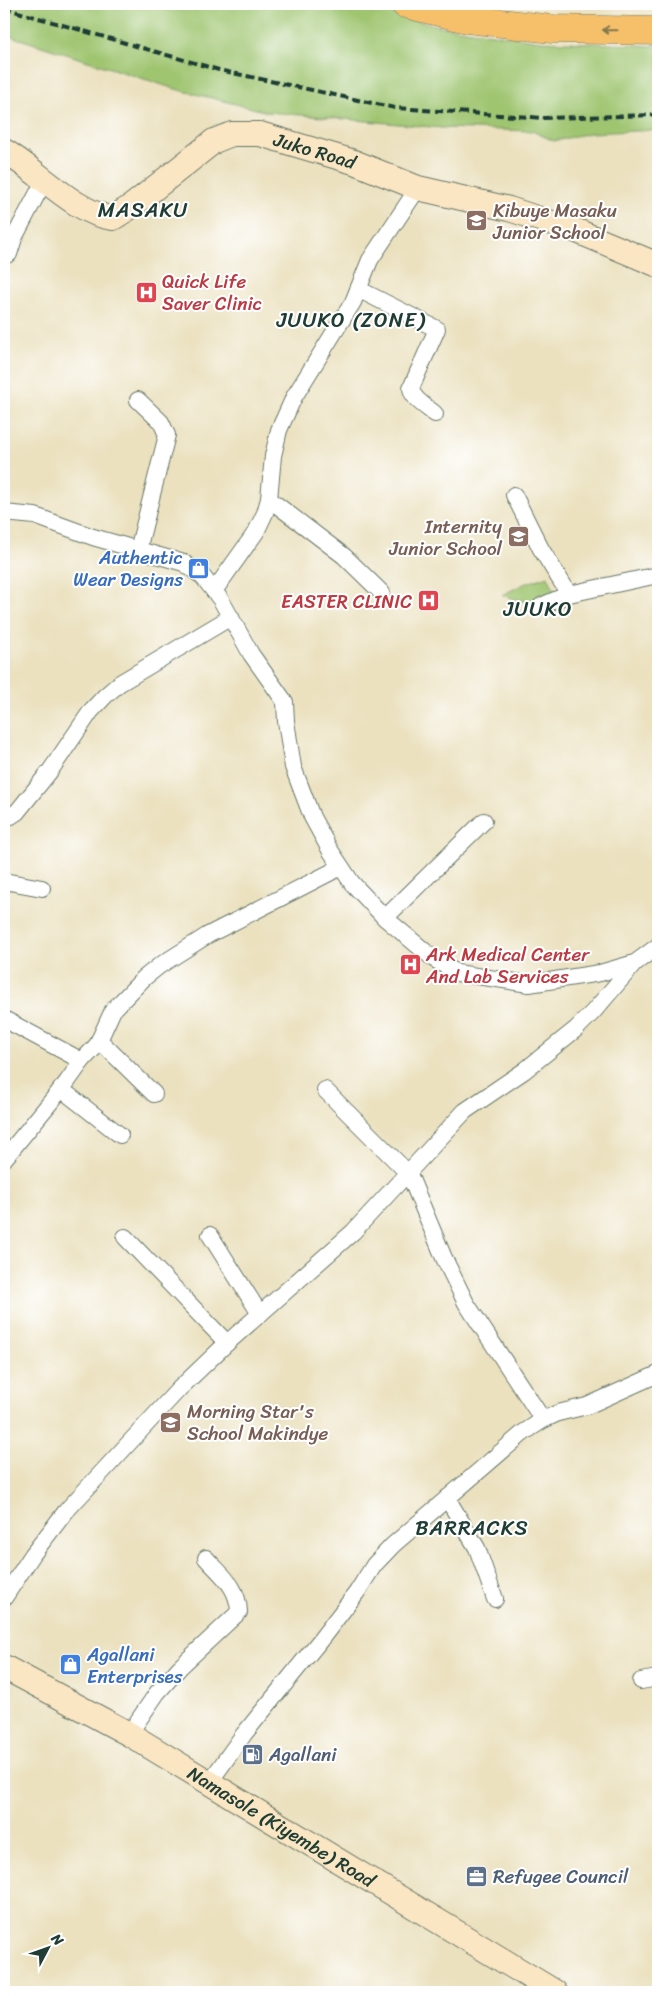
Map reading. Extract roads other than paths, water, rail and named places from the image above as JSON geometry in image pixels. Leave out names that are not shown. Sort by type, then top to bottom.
[{"type":"highway","points":[[405,4],[467,18],[552,29],[658,31]]},
{"type":"street","name":"Juko Road","points":[[4,151],[44,181],[94,214],[113,218],[132,206],[214,141],[232,134],[260,134],[354,162],[418,188],[510,209],[577,230],[658,265]]},
{"type":"street","points":[[9,254],[14,238],[44,181]]},
{"type":"street","points":[[214,591],[256,532],[269,499],[273,456],[279,430],[294,397],[353,302],[370,260],[418,188]]},
{"type":"street","points":[[358,289],[437,329],[412,388],[412,392],[418,400],[435,414]]},
{"type":"street","points":[[138,400],[161,422],[167,435],[138,550]]},
{"type":"street","points":[[514,495],[541,549],[569,594]]},
{"type":"street","points":[[269,499],[344,556],[382,593]]},
{"type":"street","points":[[4,513],[35,516],[93,536],[184,563],[204,577],[231,617],[251,654],[285,702],[290,752],[299,786],[312,817],[330,850],[352,882],[385,918],[434,959],[456,973],[529,984],[600,973],[635,963]]},
{"type":"street","points":[[542,606],[569,594],[658,575]]},
{"type":"street","points":[[4,814],[11,816],[17,812],[50,771],[91,711],[112,689],[231,617]]},
{"type":"street","points":[[385,918],[484,821]]},
{"type":"street","points":[[4,1159],[62,1089],[82,1061],[92,1052],[113,1010],[130,991],[159,966],[208,935],[342,867]]},
{"type":"street","points":[[4,880],[42,888]]},
{"type":"street","points":[[4,1598],[66,1511],[178,1388],[353,1232],[465,1112],[524,1071],[576,1030],[635,963],[658,946]]},
{"type":"street","points":[[4,1019],[82,1061]]},
{"type":"street","points":[[99,1040],[154,1094]]},
{"type":"street","points":[[62,1089],[120,1135]]},
{"type":"street","points":[[325,1090],[409,1174],[444,1258],[466,1303],[542,1420]]},
{"type":"street","points":[[210,1235],[260,1314]]},
{"type":"street","points":[[125,1237],[227,1343]]},
{"type":"street","points":[[209,1783],[244,1734],[324,1636],[357,1592],[374,1565],[393,1545],[524,1433],[542,1420],[612,1396],[658,1374]]},
{"type":"street","points":[[448,1498],[477,1548],[495,1599]]},
{"type":"street","points":[[129,1734],[157,1693],[238,1612],[238,1600],[234,1590],[206,1558]]},
{"type":"street","name":"Namasole (Kiyembe) Road","points":[[4,1667],[129,1734],[556,1992]]},
{"type":"street","points":[[641,1681],[658,1678]]},
{"type":"railway","points":[[4,8],[219,70],[395,108],[544,118],[658,115]]},
{"type":"place","name":"Kibuye Masaku Junior School","points":[[477,221]]},
{"type":"place","name":"Quick Life Saver Clinic","points":[[146,292]]},
{"type":"place","name":"Internity Junior School","points":[[518,537]]},
{"type":"place","name":"Authentic Wear Designs","points":[[199,568]]},
{"type":"place","name":"EASTER CLINIC","points":[[428,601]]},
{"type":"place","name":"Ark Medical Center And Lab Services","points":[[410,965]]},
{"type":"place","name":"Morning Star's School Makindye","points":[[171,1422]]},
{"type":"place","name":"Agallani Enterprises","points":[[71,1665]]},
{"type":"place","name":"Agallani","points":[[253,1754]]},
{"type":"place","name":"Refugee Council","points":[[477,1876]]},
{"type":"district","name":"MASAKU","points":[[143,210]]},
{"type":"district","name":"JUUKO (ZONE)","points":[[351,320]]},
{"type":"district","name":"JUUKO","points":[[538,609]]},
{"type":"district","name":"BARRACKS","points":[[472,1528]]}]
